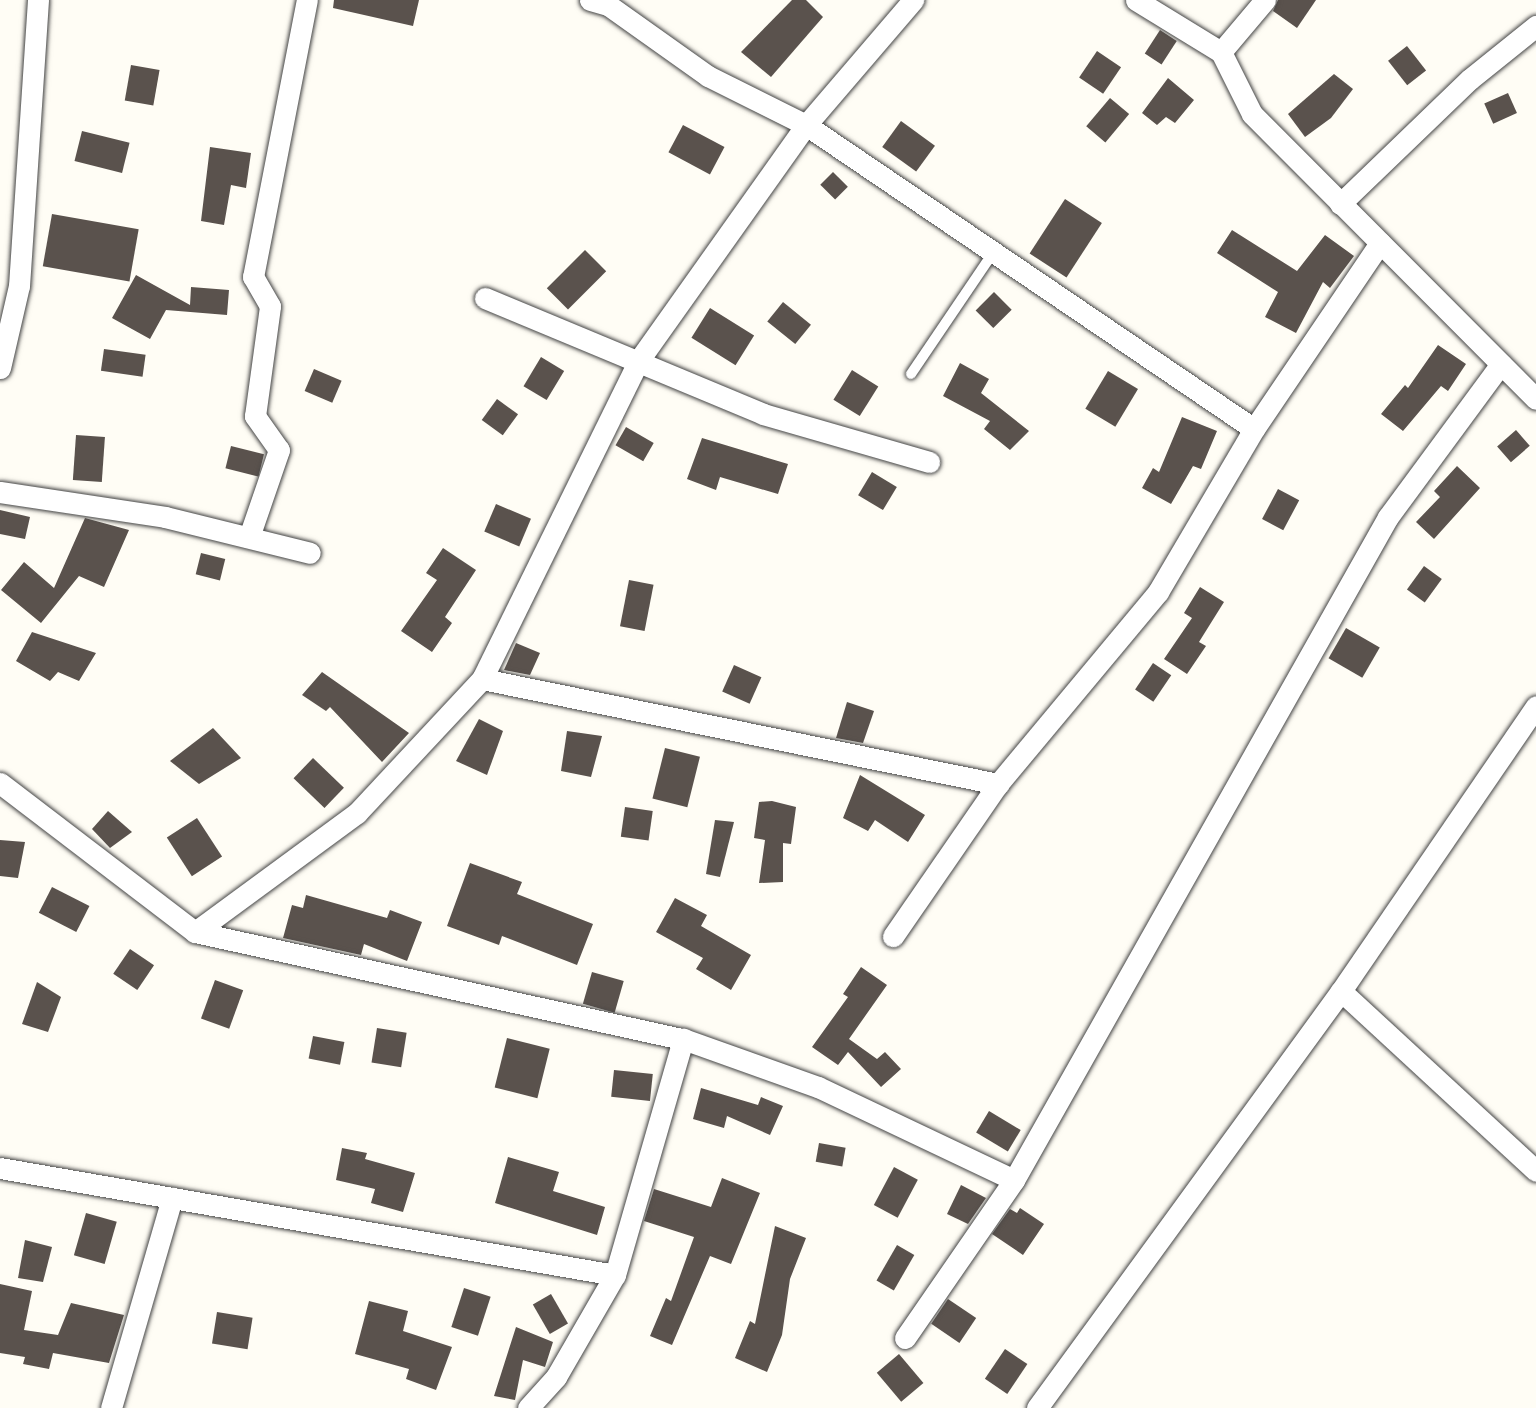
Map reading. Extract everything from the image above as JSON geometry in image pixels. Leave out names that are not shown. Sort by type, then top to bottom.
[{"type":"street","points":[[0,368],[19,286],[38,0]]},
{"type":"street","points":[[249,537],[279,450],[256,416],[270,306],[253,277],[307,0]]},
{"type":"street","points":[[590,0],[608,5],[708,76],[806,125],[995,250],[1254,429]]},
{"type":"street","points":[[195,932],[357,813],[482,679],[639,360],[806,125],[913,0]]},
{"type":"street","points":[[1136,0],[1221,52],[1252,114],[1536,399]]},
{"type":"street","points":[[1221,52],[1265,0]]},
{"type":"street","points":[[1340,204],[1470,79],[1536,26]]},
{"type":"street","points":[[893,936],[998,784],[1158,592],[1254,429],[1380,243]]},
{"type":"street","points":[[485,298],[763,414],[929,462]]},
{"type":"street","points":[[905,1338],[1014,1180],[1388,517],[1501,364]]},
{"type":"street","points":[[0,492],[165,517],[310,552]]},
{"type":"street","points":[[482,679],[998,784]]},
{"type":"street","points":[[1037,1408],[1341,991],[1536,706]]},
{"type":"street","points":[[0,783],[195,932],[683,1039],[818,1087],[1014,1180]]},
{"type":"street","points":[[1341,991],[1536,1171]]},
{"type":"street","points":[[528,1408],[556,1377],[615,1275],[683,1039]]},
{"type":"street","points":[[0,1168],[615,1275]]},
{"type":"street","points":[[111,1408],[172,1198]]},
{"type":"lane","points":[[911,374],[995,250]]},
{"type":"building","points":[[334,0],[419,0],[413,26],[333,8]]},
{"type":"building","points":[[792,0],[806,0],[823,17],[771,77],[741,52]]},
{"type":"building","points":[[1278,0],[1316,0],[1297,28],[1273,11]]},
{"type":"building","points":[[1160,30],[1177,41],[1162,64],[1145,53]]},
{"type":"building","points":[[1407,46],[1426,70],[1407,85],[1388,61]]},
{"type":"building","points":[[1097,51],[1121,67],[1103,94],[1079,78]]},
{"type":"building","points":[[131,65],[160,70],[153,105],[125,100]]},
{"type":"building","points":[[1334,74],[1353,89],[1331,118],[1305,137],[1288,114]]},
{"type":"building","points":[[1168,78],[1194,100],[1175,123],[1166,117],[1157,125],[1142,113]]},
{"type":"building","points":[[1508,93],[1517,113],[1493,124],[1484,104]]},
{"type":"building","points":[[1110,98],[1129,114],[1105,142],[1086,126]]},
{"type":"building","points":[[901,121],[935,146],[916,172],[882,147]]},
{"type":"building","points":[[683,125],[724,147],[710,174],[668,152]]},
{"type":"building","points":[[82,131],[130,143],[122,173],[75,161]]},
{"type":"building","points":[[210,147],[251,153],[246,188],[231,185],[224,225],[201,221]]},
{"type":"building","points":[[833,172],[848,187],[835,200],[820,185]]},
{"type":"building","points":[[1065,199],[1102,223],[1066,277],[1030,254]]},
{"type":"building","points":[[52,214],[139,229],[129,281],[43,266]]},
{"type":"building","points":[[1232,230],[1297,271],[1325,235],[1354,256],[1330,288],[1323,282],[1296,333],[1265,317],[1278,292],[1217,253]]},
{"type":"building","points":[[585,250],[606,271],[568,309],[547,288]]},
{"type":"building","points":[[136,275],[190,305],[191,287],[229,290],[227,315],[166,310],[150,339],[112,318]]},
{"type":"building","points":[[994,292],[1012,310],[993,328],[976,310]]},
{"type":"building","points":[[783,302],[811,325],[795,344],[767,321]]},
{"type":"building","points":[[710,308],[754,336],[736,365],[691,338]]},
{"type":"building","points":[[1438,345],[1466,364],[1448,391],[1441,386],[1403,431],[1381,414],[1405,385],[1408,388]]},
{"type":"building","points":[[104,349],[146,355],[143,377],[101,371]]},
{"type":"building","points":[[541,357],[564,371],[547,400],[523,386]]},
{"type":"building","points":[[960,363],[989,379],[981,393],[1029,431],[1010,450],[984,429],[990,421],[943,396]]},
{"type":"building","points":[[314,369],[342,381],[332,403],[305,391]]},
{"type":"building","points":[[852,370],[878,386],[860,416],[833,400]]},
{"type":"building","points":[[1108,371],[1138,389],[1115,427],[1085,409]]},
{"type":"building","points":[[497,399],[518,414],[503,435],[482,420]]},
{"type":"building","points":[[1182,417],[1217,431],[1201,469],[1193,466],[1171,504],[1142,488],[1153,468],[1159,472]]},
{"type":"building","points":[[626,427],[654,443],[643,461],[616,445]]},
{"type":"building","points":[[1516,430],[1530,446],[1511,462],[1497,446]]},
{"type":"building","points":[[76,435],[105,437],[102,482],[73,480]]},
{"type":"building","points":[[702,438],[788,464],[778,494],[720,477],[716,490],[687,479]]},
{"type":"building","points":[[231,446],[264,454],[258,477],[225,468]]},
{"type":"building","points":[[1457,466],[1480,488],[1434,539],[1416,522],[1440,497],[1434,491]]},
{"type":"building","points":[[872,472],[897,487],[883,510],[858,495]]},
{"type":"building","points":[[1278,489],[1299,500],[1283,530],[1262,519]]},
{"type":"building","points":[[496,504],[531,519],[519,546],[484,532]]},
{"type":"building","points":[[0,510],[30,517],[25,539],[0,534]]},
{"type":"building","points":[[85,518],[129,530],[104,587],[79,576],[41,623],[1,590],[24,562],[54,588]]},
{"type":"building","points":[[443,548],[476,570],[445,617],[452,623],[432,652],[401,631],[437,580],[426,573]]},
{"type":"building","points":[[201,553],[225,559],[220,580],[196,574]]},
{"type":"building","points":[[1424,566],[1442,579],[1425,602],[1407,589]]},
{"type":"building","points":[[629,580],[654,585],[645,631],[620,626]]},
{"type":"building","points":[[1200,587],[1224,602],[1199,642],[1206,646],[1187,674],[1164,659],[1192,618],[1184,613]]},
{"type":"building","points":[[1346,628],[1380,648],[1362,678],[1328,658]]},
{"type":"building","points":[[32,632],[96,653],[79,681],[58,672],[50,681],[16,661]]},
{"type":"building","points":[[516,643],[540,653],[530,675],[504,670]]},
{"type":"building","points":[[1153,663],[1171,675],[1153,702],[1135,690]]},
{"type":"building","points":[[734,665],[761,677],[750,704],[722,691]]},
{"type":"building","points":[[322,672],[409,733],[382,762],[330,707],[326,711],[302,695]]},
{"type":"building","points":[[847,702],[874,711],[863,743],[836,738]]},
{"type":"building","points":[[479,719],[503,731],[487,775],[456,761]]},
{"type":"building","points":[[213,728],[241,758],[199,784],[170,761]]},
{"type":"building","points":[[567,731],[602,736],[591,777],[561,771]]},
{"type":"building","points":[[665,748],[700,757],[687,807],[652,798]]},
{"type":"building","points":[[313,758],[344,788],[324,808],[294,778]]},
{"type":"building","points":[[860,775],[925,815],[908,842],[875,820],[868,831],[843,818]]},
{"type":"building","points":[[772,801],[796,807],[791,844],[783,843],[783,882],[759,883],[765,840],[754,838],[759,802]]},
{"type":"building","points":[[625,807],[653,811],[649,841],[621,837]]},
{"type":"building","points":[[108,811],[132,832],[110,848],[92,829]]},
{"type":"building","points":[[197,818],[222,857],[192,876],[167,838]]},
{"type":"building","points":[[715,820],[734,822],[720,877],[706,874]]},
{"type":"building","points":[[0,840],[25,842],[18,878],[0,876]]},
{"type":"building","points":[[470,863],[522,882],[517,894],[593,924],[577,965],[502,936],[499,945],[447,926]]},
{"type":"building","points":[[52,887],[89,906],[76,932],[39,913]]},
{"type":"building","points":[[306,895],[387,918],[390,910],[422,922],[407,961],[364,944],[361,955],[283,938],[292,905],[303,908]]},
{"type":"building","points":[[675,898],[707,915],[701,926],[751,955],[731,990],[696,969],[703,958],[656,932]]},
{"type":"building","points":[[130,949],[154,965],[137,990],[113,974]]},
{"type":"building","points":[[861,967],[887,985],[849,1039],[877,1059],[885,1052],[901,1069],[881,1087],[848,1052],[838,1065],[812,1047],[848,997],[843,994]]},
{"type":"building","points":[[592,972],[624,981],[615,1013],[583,1004]]},
{"type":"building","points":[[215,980],[243,990],[229,1029],[201,1019]]},
{"type":"building","points":[[37,982],[61,997],[48,1032],[22,1024]]},
{"type":"building","points":[[377,1028],[407,1033],[401,1067],[372,1063]]},
{"type":"building","points":[[313,1036],[344,1042],[340,1065],[309,1059]]},
{"type":"building","points":[[507,1038],[550,1049],[537,1098],[495,1087]]},
{"type":"building","points":[[614,1070],[653,1074],[650,1101],[611,1097]]},
{"type":"building","points":[[701,1088],[758,1105],[761,1097],[783,1106],[770,1135],[727,1116],[724,1128],[693,1119]]},
{"type":"building","points":[[989,1111],[1021,1130],[1008,1151],[976,1132]]},
{"type":"building","points":[[819,1143],[846,1148],[842,1166],[816,1162]]},
{"type":"building","points":[[342,1148],[367,1153],[365,1159],[415,1173],[403,1212],[371,1203],[375,1189],[336,1180]]},
{"type":"building","points":[[508,1157],[559,1172],[553,1191],[605,1207],[597,1235],[495,1203]]},
{"type":"building","points":[[894,1167],[918,1180],[898,1218],[874,1205]]},
{"type":"building","points":[[722,1178],[760,1193],[731,1264],[710,1256],[672,1345],[650,1336],[666,1298],[671,1301],[694,1237],[644,1221],[654,1189],[711,1207]]},
{"type":"building","points":[[961,1185],[986,1198],[968,1224],[947,1214]]},
{"type":"building","points":[[1020,1208],[1044,1224],[1023,1255],[992,1234],[1010,1209],[1017,1213]]},
{"type":"building","points":[[86,1213],[117,1222],[105,1264],[74,1255]]},
{"type":"building","points":[[775,1226],[806,1238],[790,1279],[782,1335],[767,1372],[735,1358],[750,1321],[755,1324]]},
{"type":"building","points":[[25,1240],[52,1247],[43,1282],[18,1278]]},
{"type":"building","points":[[897,1245],[914,1255],[894,1291],[876,1281]]},
{"type":"building","points":[[0,1284],[32,1291],[24,1330],[58,1335],[71,1303],[124,1315],[109,1363],[53,1353],[49,1369],[23,1364],[25,1357],[0,1353]]},
{"type":"building","points":[[464,1288],[491,1297],[478,1336],[451,1327]]},
{"type":"building","points":[[551,1294],[568,1323],[550,1334],[533,1304]]},
{"type":"building","points":[[948,1299],[976,1318],[959,1343],[931,1324]]},
{"type":"building","points":[[369,1301],[408,1311],[403,1331],[452,1347],[436,1390],[406,1379],[409,1369],[355,1354]]},
{"type":"building","points":[[217,1312],[253,1318],[248,1349],[212,1344]]},
{"type":"building","points":[[516,1327],[553,1342],[545,1367],[523,1360],[515,1400],[494,1396]]},
{"type":"building","points":[[1005,1349],[1027,1364],[1007,1394],[985,1379]]},
{"type":"building","points":[[899,1354],[923,1383],[901,1402],[877,1373]]}]
